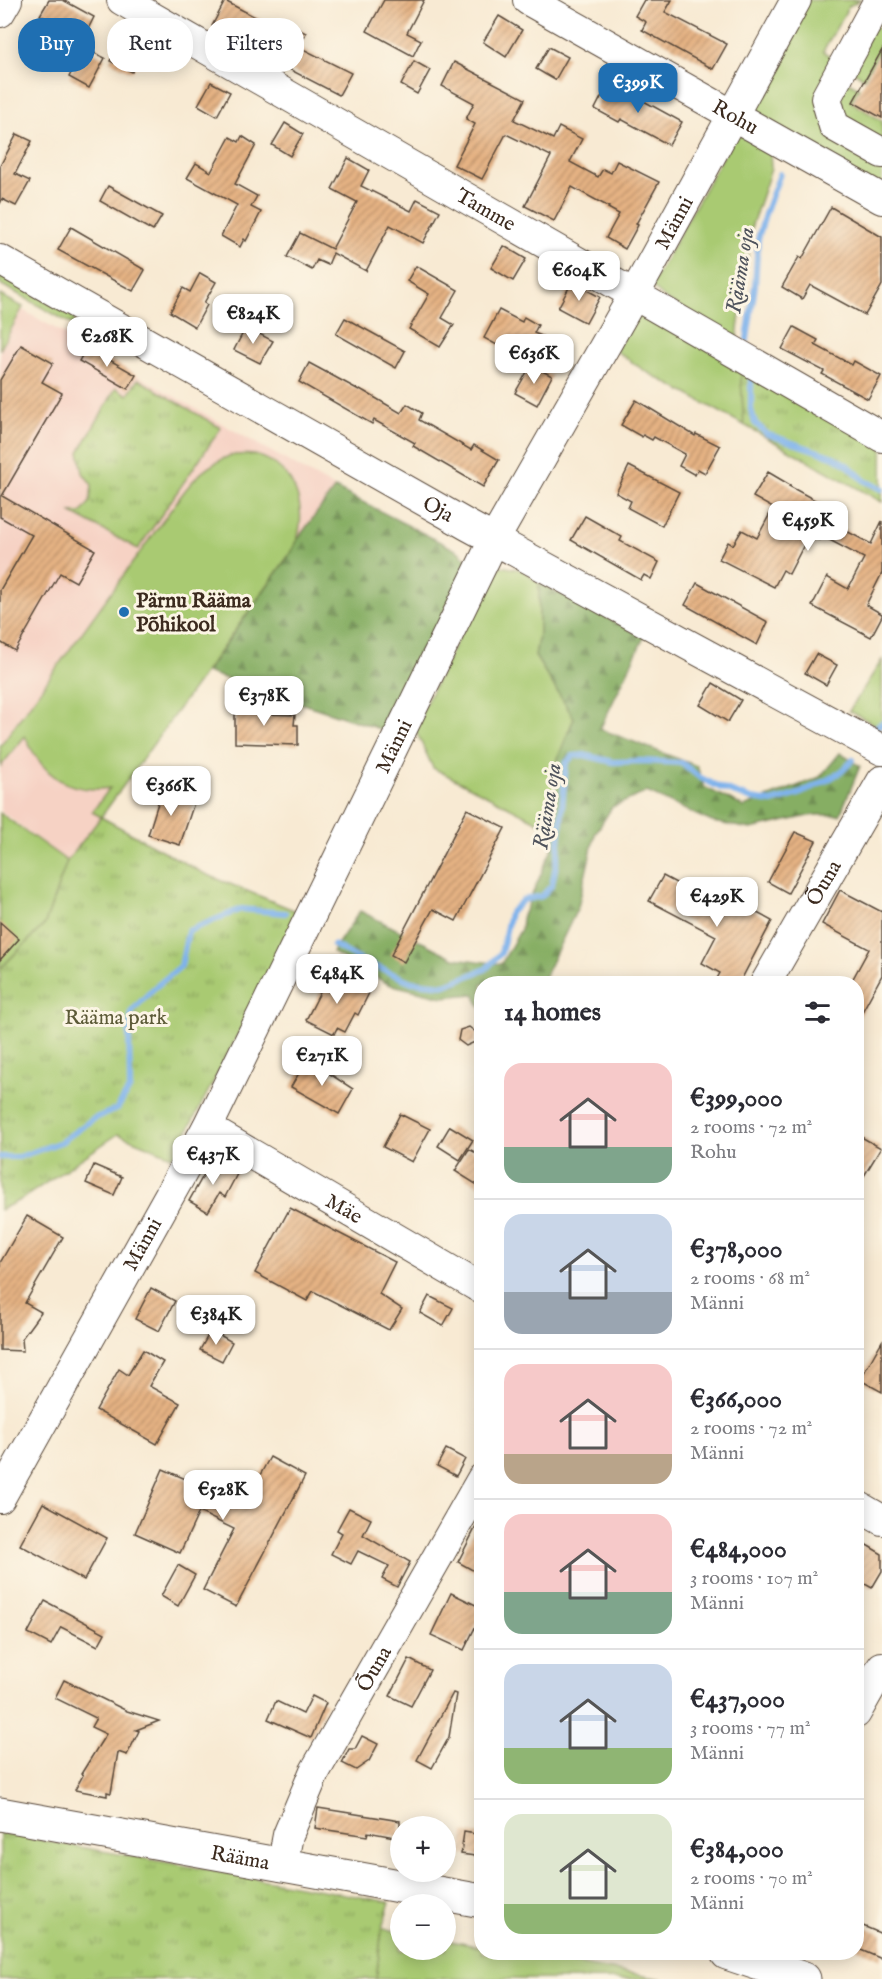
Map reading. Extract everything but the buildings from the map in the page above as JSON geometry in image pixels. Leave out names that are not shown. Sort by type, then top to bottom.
[{"type":"main road","name":"Rääma","points":[[0,1814],[474,1900]]},
{"type":"main road","points":[[748,1960],[804,1979]]},
{"type":"street","points":[[0,12],[7,0]]},
{"type":"street","name":"Tamme","points":[[122,0],[882,437]]},
{"type":"street","name":"Rohu","points":[[528,0],[882,199]]},
{"type":"street","name":"Männi","points":[[0,1498],[207,1128],[494,540],[634,295],[796,0]]},
{"type":"street","points":[[879,0],[826,98],[834,126],[882,153]]},
{"type":"street","name":"Oja","points":[[0,260],[494,540],[882,750]]},
{"type":"street","name":"Õuna","points":[[770,976],[882,781]]},
{"type":"street","name":"Mäe","points":[[207,1128],[474,1284]]},
{"type":"street","name":"Õuna","points":[[282,1866],[288,1835],[314,1773],[474,1493]]},
{"type":"street","points":[[864,1510],[882,1520]]},
{"type":"street","points":[[864,1699],[882,1667]]},
{"type":"shaded area","name":"Pärnu Rääma Põhikool","points":[[0,297],[335,488],[101,817],[67,861],[0,810]]},
{"type":"green space","points":[[802,0],[861,0],[849,6],[823,51],[832,57],[822,90],[882,161],[882,191],[758,118],[752,107]]},
{"type":"green space","points":[[872,25],[882,30],[882,46],[864,78],[847,68]]},
{"type":"green space","points":[[841,78],[859,88],[851,102],[882,121],[882,148],[842,124]]},
{"type":"green space","points":[[741,134],[770,148],[771,169],[752,225],[737,337],[667,300],[651,286],[733,138]]},
{"type":"green space","points":[[0,275],[75,318],[73,325],[0,284]]},
{"type":"green space","points":[[0,295],[23,307],[0,350]]},
{"type":"green space","points":[[644,310],[740,362],[744,425],[645,371],[616,351],[633,314]]},
{"type":"green space","points":[[740,362],[882,443],[882,502],[744,425]]},
{"type":"green space","points":[[138,379],[221,428],[138,549],[70,512],[81,513],[90,502],[92,485],[83,473],[79,452],[116,388],[128,395]]},
{"type":"green space","points":[[231,455],[255,455],[270,461],[291,481],[300,508],[298,537],[292,551],[101,817],[92,812],[110,788],[81,788],[58,779],[39,761],[25,736],[1,766],[0,746],[180,497],[202,472]]},
{"type":"green space","points":[[335,488],[458,551],[469,561],[389,732],[206,672]]},
{"type":"green space","points":[[500,566],[523,570],[539,583],[539,633],[535,656],[574,718],[558,758],[552,829],[433,768],[414,727],[481,593]]},
{"type":"green space","points":[[539,583],[644,637],[600,729],[697,766],[704,787],[744,807],[820,777],[840,753],[860,766],[840,815],[813,815],[751,829],[712,822],[647,792],[612,807],[595,834],[578,907],[545,976],[474,976],[474,994],[443,997],[388,984],[332,952],[360,911],[454,958],[501,964],[521,929],[522,918],[553,846],[552,829],[558,758],[574,718],[535,656],[539,633]]},
{"type":"green space","points":[[882,660],[882,728],[849,711]]},
{"type":"green space","points":[[0,813],[67,861],[45,924],[0,969]]},
{"type":"green space","name":"Rääma park","points":[[101,817],[203,873],[301,913],[174,1157],[118,1134],[22,1199],[0,1210],[0,969],[45,924],[67,861]]},
{"type":"green space","points":[[0,1833],[390,1902],[382,1928],[376,1979],[0,1979]]},
{"type":"green space","points":[[382,1928],[390,1930],[390,1960],[456,1960],[456,1942],[474,1946],[474,1960],[555,1960],[663,1979],[376,1979]]},
{"type":"waterway","name":"Rääma oja","points":[[747,339],[755,286],[758,239],[780,174]]},
{"type":"waterway","name":"Rääma oja","points":[[751,375],[751,410],[755,423],[767,434],[834,457],[850,467],[865,481],[882,489]]},
{"type":"waterway","name":"Rääma oja","points":[[874,729],[882,723]]},
{"type":"waterway","name":"Rääma oja","points":[[334,945],[360,960],[412,982],[445,985],[486,969],[501,953],[510,913],[523,900],[542,896],[552,885],[558,854],[566,763],[573,756],[584,755],[613,762],[682,763],[699,777],[721,788],[752,799],[772,802],[799,794],[829,779],[853,760]]},
{"type":"waterway","name":"Rääma oja","points":[[0,1157],[19,1157],[61,1142],[93,1119],[117,1109],[130,1088],[129,1032],[132,1011],[153,989],[181,966],[188,931],[241,909],[285,913]]},
{"type":"place","name":"Pärnu Rääma Põhikool","points":[[124,612]]}]
